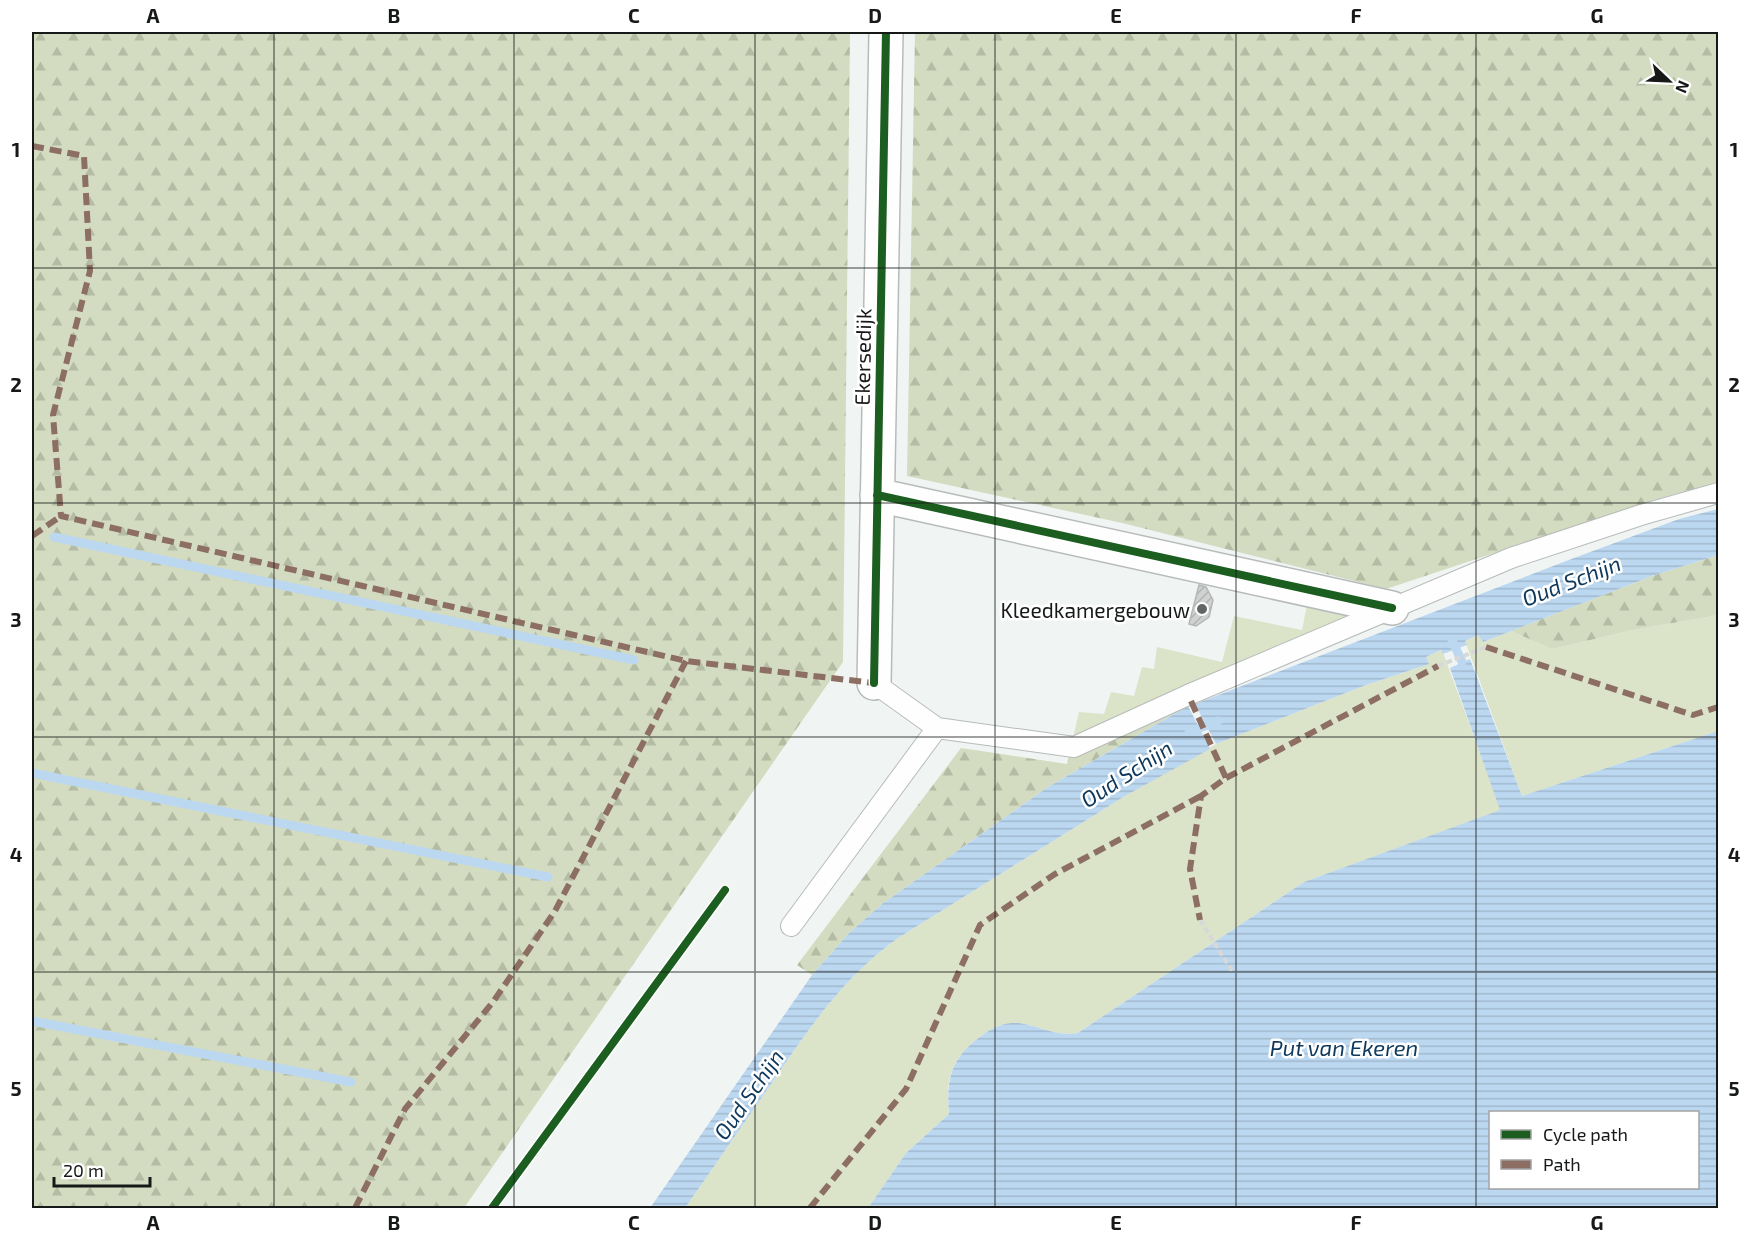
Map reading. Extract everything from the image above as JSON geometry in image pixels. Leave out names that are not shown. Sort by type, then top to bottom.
[{"type":"street","name":"Ekersedijk","points":[[874,683],[886,32]]},
{"type":"street","points":[[877,495],[1392,608]]},
{"type":"lane","points":[[874,683],[937,728],[1074,747],[1188,695],[1511,558],[1641,515],[1719,493]]},
{"type":"lane","points":[[791,926],[937,728]]},
{"type":"path","points":[[1438,666],[1486,647]]},
{"type":"path","points":[[1200,921],[1232,970]]},
{"type":"green space","points":[[32,32],[850,32],[843,662],[464,1208],[32,1208]]},
{"type":"green space","points":[[915,32],[1718,32],[1718,482],[1657,499],[1386,589],[1122,523],[907,476]]},
{"type":"green space","points":[[1718,555],[1718,615],[1633,630],[1552,649],[1511,631],[1652,576]]},
{"type":"green space","points":[[1307,605],[1352,617],[1073,738],[1079,712],[1104,714],[1111,692],[1134,696],[1142,667],[1154,669],[1157,647],[1222,662],[1234,616],[1302,630]]},
{"type":"green space","points":[[1718,615],[1718,731],[1522,796],[1465,641],[1478,635],[1483,642],[1511,631],[1552,649],[1633,630]]},
{"type":"green space","points":[[1442,650],[1501,810],[1304,882],[1078,1033],[1062,1034],[1019,1023],[1009,1023],[988,1031],[964,1050],[953,1068],[948,1089],[949,1114],[906,1153],[868,1208],[685,1208],[827,1006],[859,971],[898,938],[1125,796],[1216,744],[1366,685],[1429,664],[1426,657]]},
{"type":"green space","points":[[1177,690],[1188,706],[1048,787],[882,904],[848,934],[812,975],[797,965],[961,748],[1067,764],[1073,738]]},
{"type":"water","points":[[1718,509],[1718,555],[1652,576],[1483,642],[1478,635],[1465,641],[1467,645],[1443,654],[1441,650],[1426,657],[1429,664],[1366,685],[1216,744],[1195,704],[1566,561],[1679,519]]},
{"type":"water","name":"Put van Ekeren","points":[[1470,659],[1522,796],[1718,731],[1718,1208],[868,1208],[906,1153],[949,1114],[949,1089],[953,1068],[965,1050],[988,1031],[1009,1023],[1019,1023],[1062,1034],[1078,1033],[1304,882],[1500,810],[1450,668]]},
{"type":"water","points":[[1188,706],[1210,749],[1125,796],[898,938],[878,954],[842,988],[812,1026],[685,1208],[650,1208],[812,975],[848,934],[882,904],[1048,787]]},
{"type":"building","name":"Kleedkamergebouw","points":[[1199,585],[1206,587],[1213,600],[1209,617],[1196,626],[1189,624]]},
{"type":"waterway","points":[[54,537],[634,660]]},
{"type":"waterway","points":[[1452,640],[1462,662]]},
{"type":"waterway","name":"Oud Schijn","points":[[1189,732],[1218,721]]},
{"type":"waterway","points":[[32,773],[548,877]]},
{"type":"waterway","points":[[32,1021],[351,1082]]},
{"type":"marked path","points":[[32,146],[84,156],[90,271],[53,415],[61,516],[686,661],[874,683]]},
{"type":"marked path","points":[[32,536],[61,516]]},
{"type":"marked path","points":[[1486,647],[1693,715],[1718,707]]},
{"type":"marked path","points":[[355,1208],[405,1109],[493,1002],[555,911],[686,661]]},
{"type":"marked path","points":[[1226,778],[1438,666]]},
{"type":"marked path","points":[[1191,701],[1226,778],[1201,796],[1190,869],[1200,920]]},
{"type":"marked path","points":[[810,1208],[906,1089],[980,925],[1055,874],[1201,796]]},
{"type":"cycle path","points":[[874,683],[886,32]]},
{"type":"cycle path","points":[[877,495],[1392,608]]},
{"type":"cycle path","points":[[492,1208],[725,890]]},
{"type":"place","name":"Kleedkamergebouw","points":[[1202,609]]}]
